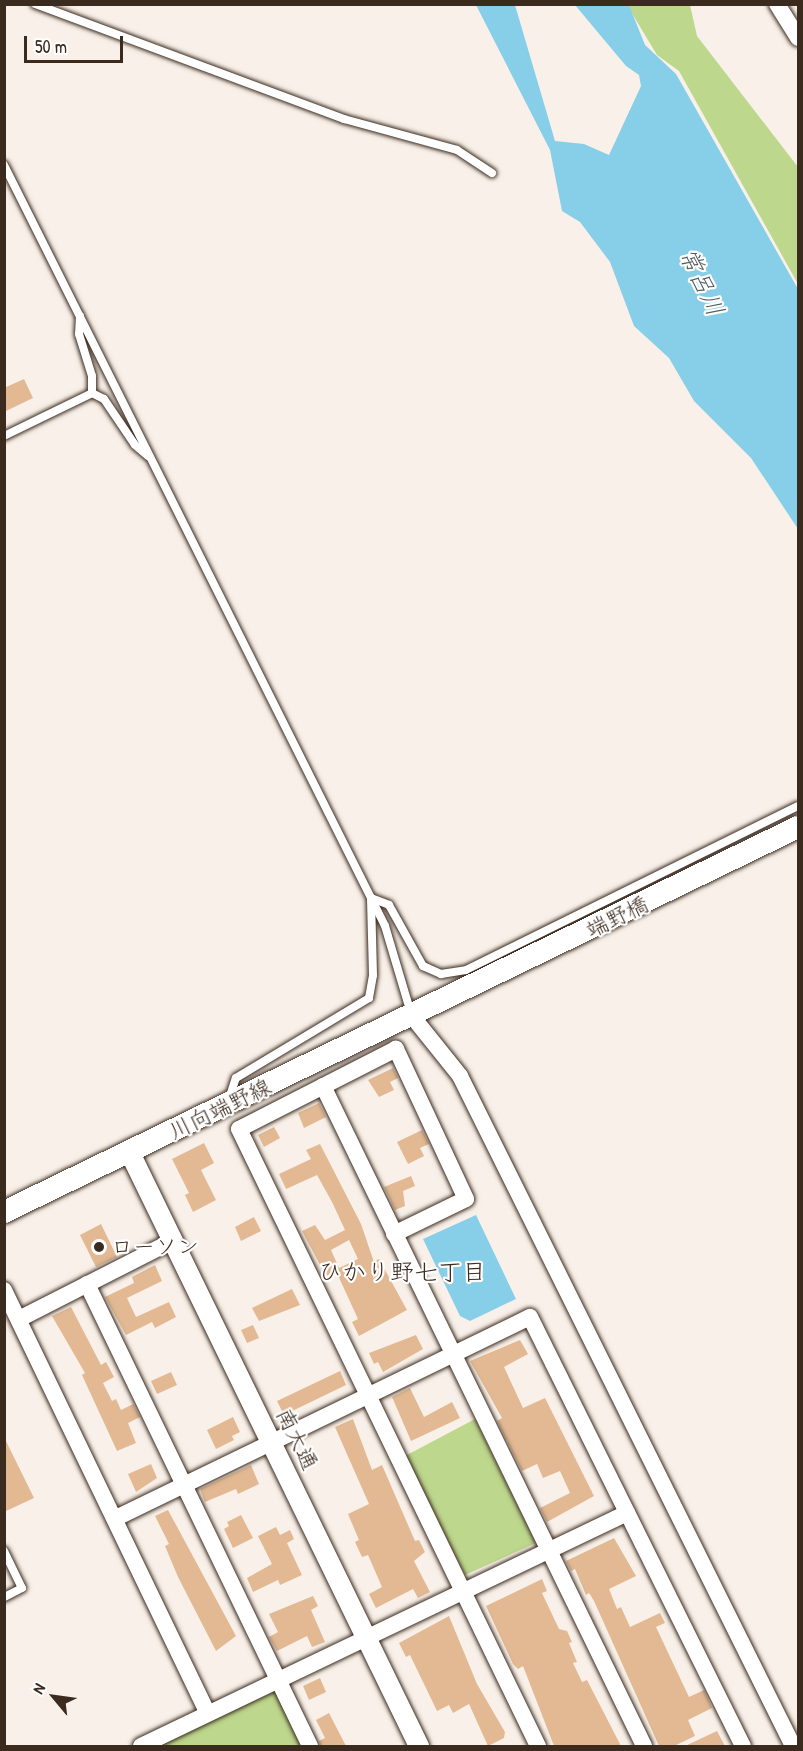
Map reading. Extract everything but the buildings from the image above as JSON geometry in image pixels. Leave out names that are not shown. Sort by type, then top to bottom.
[{"type":"main road","name":"端野橋","points":[[435,1006],[798,827]]},
{"type":"main road","name":"川向端野線","points":[[4,1212],[435,1006]]},
{"type":"street","points":[[777,4],[798,38]]},
{"type":"street","points":[[412,1016],[460,1076],[793,1746]]},
{"type":"street","points":[[393,1234],[465,1199],[396,1049],[239,1129],[538,1746]]},
{"type":"street","points":[[323,1086],[644,1746]]},
{"type":"street","name":"南大通","points":[[130,1153],[418,1746]]},
{"type":"street","points":[[19,1319],[174,1240]]},
{"type":"street","points":[[87,1284],[310,1746]]},
{"type":"street","points":[[4,1290],[116,1518],[208,1713]]},
{"type":"street","points":[[116,1518],[530,1317],[743,1746]]},
{"type":"street","points":[[141,1746],[367,1640],[462,1590],[627,1513]]},
{"type":"lane","points":[[35,4],[344,119],[457,150],[492,173]]},
{"type":"lane","points":[[4,165],[385,926],[412,1016]]},
{"type":"lane","points":[[80,315],[79,334],[92,376],[92,393]]},
{"type":"lane","points":[[4,436],[92,393]]},
{"type":"lane","points":[[92,393],[104,399],[135,446],[151,458]]},
{"type":"lane","points":[[371,898],[389,905],[423,966],[441,974],[466,970],[798,806]]},
{"type":"lane","points":[[226,1106],[236,1078],[369,998],[373,975],[371,898]]},
{"type":"lane","points":[[4,1551],[22,1588],[4,1597]]},
{"type":"green space","points":[[627,5],[690,5],[697,36],[798,167],[798,284],[679,71],[657,55]]},
{"type":"green space","points":[[475,1419],[536,1543],[465,1575],[405,1456]]},
{"type":"green space","points":[[276,1689],[304,1746],[158,1746]]},
{"type":"water","name":"常呂川","points":[[476,5],[515,5],[555,141],[584,144],[609,155],[641,86],[639,75],[626,66],[575,5],[629,5],[645,45],[676,74],[798,289],[798,529],[751,458],[694,401],[669,358],[634,326],[610,262],[580,222],[562,211],[550,150]]},
{"type":"water","points":[[476,1215],[516,1299],[470,1321],[460,1316],[423,1239]]},
{"type":"place","name":"ローソン","points":[[99,1247]]},
{"type":"district","name":"ひかり野七丁目","points":[[402,1272]]}]
